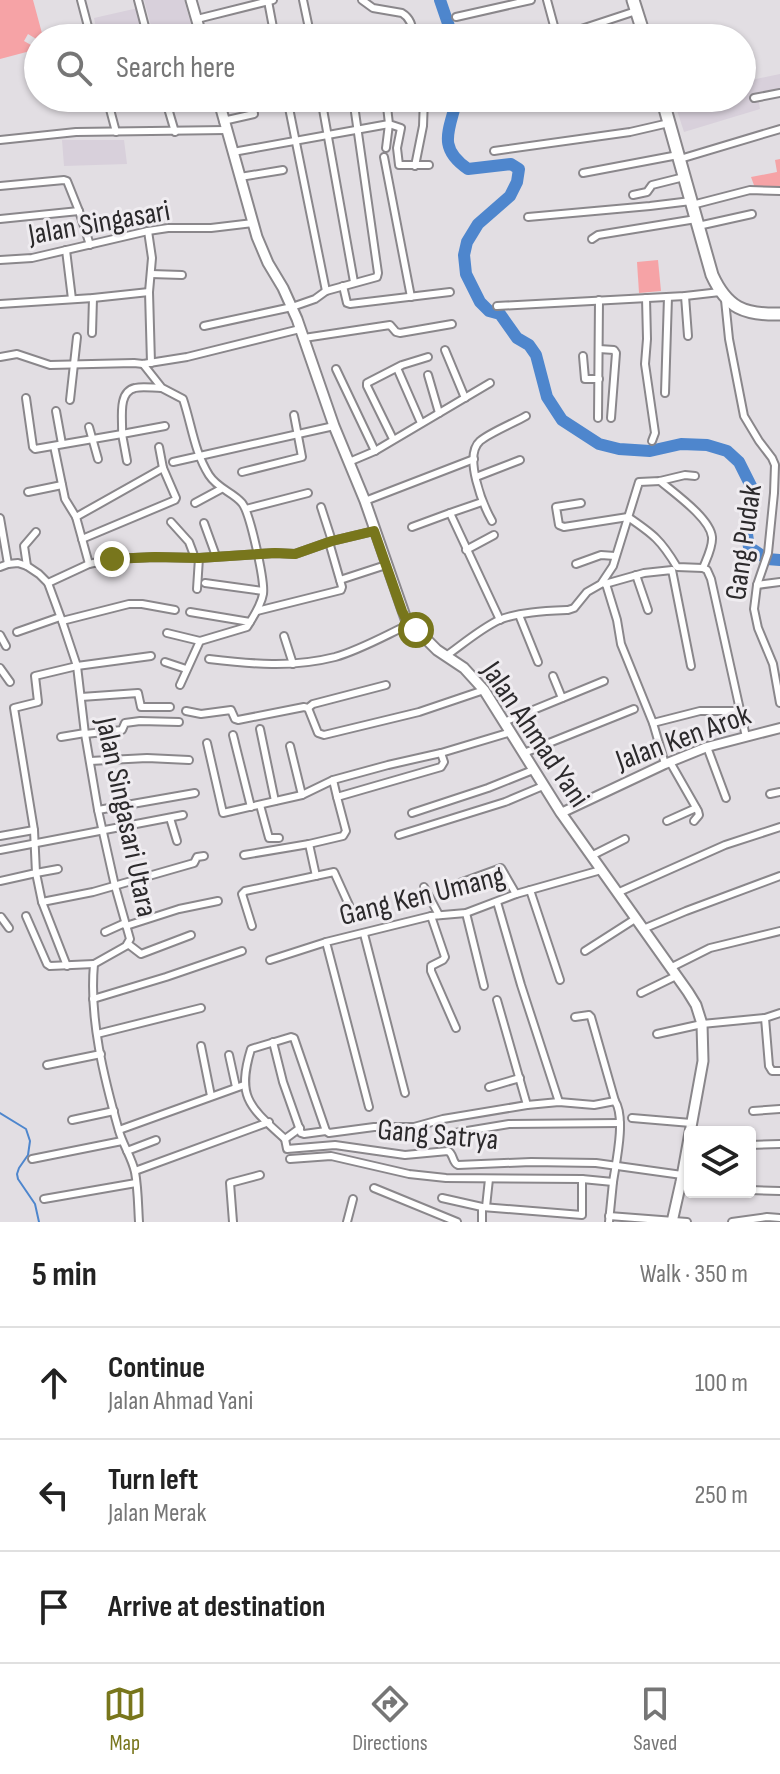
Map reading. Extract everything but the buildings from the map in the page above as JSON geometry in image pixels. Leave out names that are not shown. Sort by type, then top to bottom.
[{"type":"highway","points":[[666,112],[712,275],[723,295],[744,310],[780,314]]},
{"type":"main road","points":[[191,0],[198,24]]},
{"type":"main road","name":"Jalan Ahmad Yani","points":[[222,112],[253,223],[268,263],[302,333],[334,426],[365,501],[402,611],[410,624],[437,650],[464,668],[484,690],[561,813],[693,1000],[702,1024],[703,1061],[691,1126]]},
{"type":"main road","name":"Jalan Ahmad Yani","points":[[672,1222],[684,1180]]},
{"type":"street","points":[[81,0],[87,24]]},
{"type":"street","points":[[138,0],[144,24]]},
{"type":"street","points":[[197,19],[271,0],[274,24]]},
{"type":"street","points":[[303,0],[307,24]]},
{"type":"street","points":[[362,0],[373,8],[402,13],[411,24]]},
{"type":"street","points":[[456,17],[531,0]]},
{"type":"street","points":[[547,0],[553,24]]},
{"type":"street","points":[[589,24],[635,5]]},
{"type":"street","points":[[756,98],[780,93]]},
{"type":"street","points":[[111,112],[116,132]]},
{"type":"street","points":[[169,112],[175,132]]},
{"type":"street","points":[[0,139],[76,132],[175,132],[225,125],[254,112]]},
{"type":"street","points":[[290,112],[326,291]]},
{"type":"street","points":[[324,112],[354,282]]},
{"type":"street","points":[[204,326],[292,307],[315,299],[326,291],[376,277],[378,273],[355,112]]},
{"type":"street","points":[[386,148],[388,112]]},
{"type":"street","points":[[415,166],[424,112]]},
{"type":"street","points":[[494,151],[630,132],[669,123]]},
{"type":"street","points":[[233,152],[389,124],[401,128],[397,148],[399,165],[429,165]]},
{"type":"street","points":[[583,173],[678,157],[780,129]]},
{"type":"street","points":[[384,157],[411,297]]},
{"type":"street","points":[[240,177],[283,170]]},
{"type":"street","points":[[633,195],[647,192],[652,185],[684,177]]},
{"type":"street","points":[[0,186],[67,181],[90,245]]},
{"type":"street","points":[[528,217],[691,203],[750,190],[780,191]]},
{"type":"street","points":[[0,219],[79,211]]},
{"type":"street","points":[[592,239],[598,235],[752,214]]},
{"type":"street","name":"Jalan Singasari","points":[[0,260],[32,258],[148,231],[253,223]]},
{"type":"street","points":[[148,231],[152,258],[149,292],[151,363]]},
{"type":"street","points":[[66,250],[72,299]]},
{"type":"street","points":[[151,274],[182,275]]},
{"type":"street","points":[[343,286],[347,303],[350,304],[450,292]]},
{"type":"street","points":[[0,304],[149,292]]},
{"type":"street","points":[[497,306],[723,295]]},
{"type":"street","name":"Gang Pudak","points":[[723,295],[744,416],[775,465],[768,553],[757,585],[754,609],[773,664],[780,703]]},
{"type":"street","points":[[685,296],[688,336]]},
{"type":"street","points":[[665,393],[668,297]]},
{"type":"street","points":[[92,333],[93,298]]},
{"type":"street","points":[[646,298],[645,364],[655,434],[652,441]]},
{"type":"street","points":[[598,418],[599,300]]},
{"type":"street","points":[[0,357],[17,354],[50,365],[143,364],[302,333],[390,325],[400,333],[452,324]]},
{"type":"street","points":[[70,400],[77,337]]},
{"type":"street","points":[[599,349],[614,350],[616,353],[611,418]]},
{"type":"street","points":[[445,350],[465,398]]},
{"type":"street","points":[[583,356],[585,379],[599,379]]},
{"type":"street","points":[[393,439],[367,385],[369,381],[397,368],[428,357]]},
{"type":"street","points":[[143,364],[162,388],[184,401],[193,441],[209,475],[246,509],[263,591],[257,611],[244,629],[200,641],[167,633]]},
{"type":"street","points":[[397,368],[421,423]]},
{"type":"street","points":[[336,369],[375,451]]},
{"type":"street","points":[[428,375],[439,413]]},
{"type":"street","points":[[349,462],[375,451],[490,383]]},
{"type":"street","points":[[127,461],[122,434],[125,393],[134,388],[162,388]]},
{"type":"street","points":[[26,398],[33,448],[165,426]]},
{"type":"street","points":[[56,411],[62,485],[66,501],[76,517],[89,564]]},
{"type":"street","points":[[242,472],[302,457],[294,415]]},
{"type":"street","points":[[492,521],[482,502],[474,452],[480,441],[526,416]]},
{"type":"street","points":[[173,462],[334,426]]},
{"type":"street","points":[[89,427],[98,459]]},
{"type":"street","points":[[82,539],[175,500],[159,447]]},
{"type":"street","points":[[365,501],[474,459]]},
{"type":"street","points":[[476,477],[520,460]]},
{"type":"street","points":[[76,517],[163,468]]},
{"type":"street","points":[[694,821],[699,815],[681,777],[668,763],[621,644],[617,620],[604,584],[613,566],[639,482],[695,476]]},
{"type":"street","points":[[660,481],[697,513],[710,533],[712,538],[703,568]]},
{"type":"street","points":[[28,492],[62,485]]},
{"type":"street","points":[[195,503],[221,489]]},
{"type":"street","points":[[246,509],[308,493]]},
{"type":"street","points":[[412,527],[482,502]]},
{"type":"street","points":[[581,503],[556,507],[559,525],[564,527],[628,517],[664,544],[677,567],[707,570],[746,737]]},
{"type":"street","points":[[257,611],[342,588],[321,507]]},
{"type":"street","points":[[450,513],[500,620]]},
{"type":"street","points":[[0,518],[4,565],[18,563],[27,566],[48,583],[89,564],[112,559],[295,554],[374,531]]},
{"type":"street","points":[[171,522],[189,542],[197,558],[197,589]]},
{"type":"street","points":[[204,523],[216,556]]},
{"type":"street","points":[[27,566],[24,546],[36,532]]},
{"type":"street","points":[[466,550],[494,535]]},
{"type":"street","points":[[576,564],[601,555],[615,556]]},
{"type":"street","points":[[340,580],[386,565]]},
{"type":"street","points":[[446,656],[500,620],[571,609],[587,592],[604,584],[672,570],[691,666]]},
{"type":"street","points":[[636,575],[648,610]]},
{"type":"street","points":[[757,585],[780,582]]},
{"type":"street","name":"Jalan Singasari Utara","points":[[48,583],[77,666],[98,810],[130,939],[128,944],[94,964]]},
{"type":"street","points":[[205,583],[263,591]]},
{"type":"street","points":[[17,632],[129,604],[175,610]]},
{"type":"street","points":[[190,612],[250,622]]},
{"type":"street","points":[[519,615],[538,662]]},
{"type":"street","points":[[209,659],[293,664],[336,656],[410,624]]},
{"type":"street","points":[[0,635],[6,646]]},
{"type":"street","points":[[284,636],[293,664]]},
{"type":"street","points":[[180,685],[200,641]]},
{"type":"street","points":[[67,966],[42,902],[36,873],[34,830],[14,708],[38,702],[34,680],[37,675],[151,656]]},
{"type":"street","points":[[165,662],[186,669]]},
{"type":"street","points":[[0,668],[10,682]]},
{"type":"street","points":[[553,676],[562,698]]},
{"type":"street","points":[[504,722],[604,681]]},
{"type":"street","points":[[186,711],[201,714],[231,710],[238,720],[308,708],[313,704],[386,685]]},
{"type":"street","points":[[308,708],[318,733],[324,735],[419,712],[484,690]]},
{"type":"street","points":[[81,697],[138,693],[141,707],[170,707]]},
{"type":"street","points":[[524,753],[634,709]]},
{"type":"street","points":[[653,723],[700,711],[740,711]]},
{"type":"street","points":[[61,737],[122,730],[125,723],[140,721],[179,722]]},
{"type":"street","name":"Jalan Ken Arok","points":[[561,813],[707,747],[780,728]]},
{"type":"street","points":[[260,729],[275,801]]},
{"type":"street","points":[[207,743],[223,813],[302,795],[333,780],[511,732]]},
{"type":"street","points":[[233,735],[251,807]]},
{"type":"street","points":[[290,746],[302,795]]},
{"type":"street","points":[[707,747],[726,798]]},
{"type":"street","points":[[146,748],[147,758]]},
{"type":"street","points":[[337,797],[441,767],[444,762],[441,753]]},
{"type":"street","points":[[90,761],[147,758],[189,760]]},
{"type":"street","points":[[412,813],[533,770]]},
{"type":"street","points":[[244,855],[343,836],[345,827],[333,780]]},
{"type":"street","points":[[399,835],[505,802],[543,786]]},
{"type":"street","points":[[770,794],[780,792]]},
{"type":"street","points":[[98,810],[195,793]]},
{"type":"street","points":[[260,805],[269,838],[279,838]]},
{"type":"street","points":[[667,821],[696,808]]},
{"type":"street","points":[[0,850],[183,815]]},
{"type":"street","points":[[170,818],[177,841]]},
{"type":"street","points":[[617,893],[725,845],[780,827]]},
{"type":"street","points":[[0,836],[34,830]]},
{"type":"street","points":[[591,856],[625,839]]},
{"type":"street","points":[[309,844],[316,876]]},
{"type":"street","points":[[42,902],[115,886],[194,863],[197,857],[204,856]]},
{"type":"street","points":[[457,884],[509,864]]},
{"type":"street","points":[[501,868],[516,894]]},
{"type":"street","points":[[0,881],[58,869]]},
{"type":"street","name":"Gang Ken Umang","points":[[369,1107],[326,942],[435,916],[466,913],[516,894],[601,870]]},
{"type":"street","points":[[252,926],[243,892],[316,876],[335,872],[349,905]]},
{"type":"street","points":[[643,929],[780,876]]},
{"type":"street","points":[[424,887],[445,957],[431,966],[431,971],[456,1028]]},
{"type":"street","points":[[530,890],[560,980]]},
{"type":"street","points":[[105,932],[187,907],[218,901]]},
{"type":"street","points":[[497,902],[559,1102]]},
{"type":"street","points":[[466,913],[484,986]]},
{"type":"street","points":[[0,916],[9,928]]},
{"type":"street","points":[[26,916],[47,964],[52,967],[94,964],[93,999],[97,1034],[122,1141],[135,1171],[139,1222]]},
{"type":"street","points":[[585,951],[635,919]]},
{"type":"street","points":[[641,993],[710,948],[780,931]]},
{"type":"street","points":[[364,934],[405,1093]]},
{"type":"street","points":[[128,944],[141,954],[191,935]]},
{"type":"street","points":[[270,960],[326,942]]},
{"type":"street","points":[[93,999],[242,951]]},
{"type":"street","points":[[497,1000],[527,1105]]},
{"type":"street","points":[[97,1034],[201,1008]]},
{"type":"street","points":[[657,1034],[702,1024],[765,1018],[780,1013]]},
{"type":"street","points":[[575,1017],[591,1017],[619,1108],[609,1219],[687,1222]]},
{"type":"street","points":[[765,1018],[769,1066],[772,1071],[780,1071]]},
{"type":"street","points":[[300,1128],[285,1139],[249,1102],[244,1085],[251,1049],[291,1037],[295,1039],[326,1131]]},
{"type":"street","points":[[273,1042],[283,1082],[304,1134],[374,1127],[414,1127],[527,1105],[559,1102],[594,1105],[615,1101]]},
{"type":"street","points":[[201,1046],[211,1096]]},
{"type":"street","points":[[47,1065],[101,1054]]},
{"type":"street","points":[[229,1055],[236,1087]]},
{"type":"street","points":[[489,1087],[520,1078]]},
{"type":"street","points":[[119,1130],[244,1085]]},
{"type":"street","points":[[753,1111],[780,1109]]},
{"type":"street","points":[[72,1120],[114,1111]]},
{"type":"street","points":[[632,1118],[691,1123]]},
{"type":"street","points":[[135,1171],[269,1122]]},
{"type":"street","points":[[455,1133],[509,1124],[620,1123]]},
{"type":"street","name":"Gang Satrya","points":[[285,1139],[287,1149],[335,1145],[405,1155],[448,1151],[458,1165],[596,1163],[684,1180]]},
{"type":"street","points":[[127,1151],[156,1140]]},
{"type":"street","points":[[32,1159],[122,1141]]},
{"type":"street","points":[[756,1145],[780,1144]]},
{"type":"street","points":[[290,1159],[331,1156],[409,1174],[446,1178],[613,1182]]},
{"type":"street","points":[[233,1222],[230,1183],[260,1175]]},
{"type":"street","points":[[482,1222],[489,1179]]},
{"type":"street","points":[[442,1198],[484,1207],[582,1215],[582,1179]]},
{"type":"street","points":[[44,1199],[136,1183]]},
{"type":"street","points":[[374,1188],[457,1222]]},
{"type":"street","points":[[756,1190],[780,1191]]},
{"type":"street","points":[[347,1222],[353,1199]]},
{"type":"street","points":[[732,1222],[780,1218]]},
{"type":"shaded area","points":[[0,0],[33,0],[39,24],[24,24],[24,53],[0,59]]},
{"type":"shaded area","points":[[144,0],[184,0],[191,24],[151,24]]},
{"type":"shaded area","points":[[138,8],[142,24],[95,24],[94,18]]},
{"type":"shaded area","points":[[780,74],[780,92],[758,96],[760,109],[756,110],[756,79]]},
{"type":"shaded area","points":[[678,112],[750,112],[684,132]]},
{"type":"shaded area","points":[[62,140],[124,140],[127,164],[64,166]]},
{"type":"shaded area","points":[[780,159],[780,190],[755,188],[751,177],[777,172],[775,160]]},
{"type":"shaded area","points":[[658,260],[661,291],[639,293],[637,262]]},
{"type":"waterway","points":[[440,0],[448,24]]},
{"type":"waterway","points":[[453,112],[448,137],[452,153],[458,161],[468,169],[511,164],[519,169],[510,196],[478,224],[467,242],[464,255],[466,274],[480,302],[489,311],[500,314],[517,338],[529,345],[536,355],[547,397],[562,420],[599,444],[619,449],[650,451],[681,444],[707,445],[727,451],[739,462],[752,488],[752,506],[746,528],[749,547],[767,559],[780,560]]},
{"type":"waterway","points":[[0,1113],[26,1129],[30,1141],[28,1155],[17,1174],[35,1204],[39,1222]]},
{"type":"route","points":[[112,559],[295,554],[374,531],[402,611],[416,630]]}]
